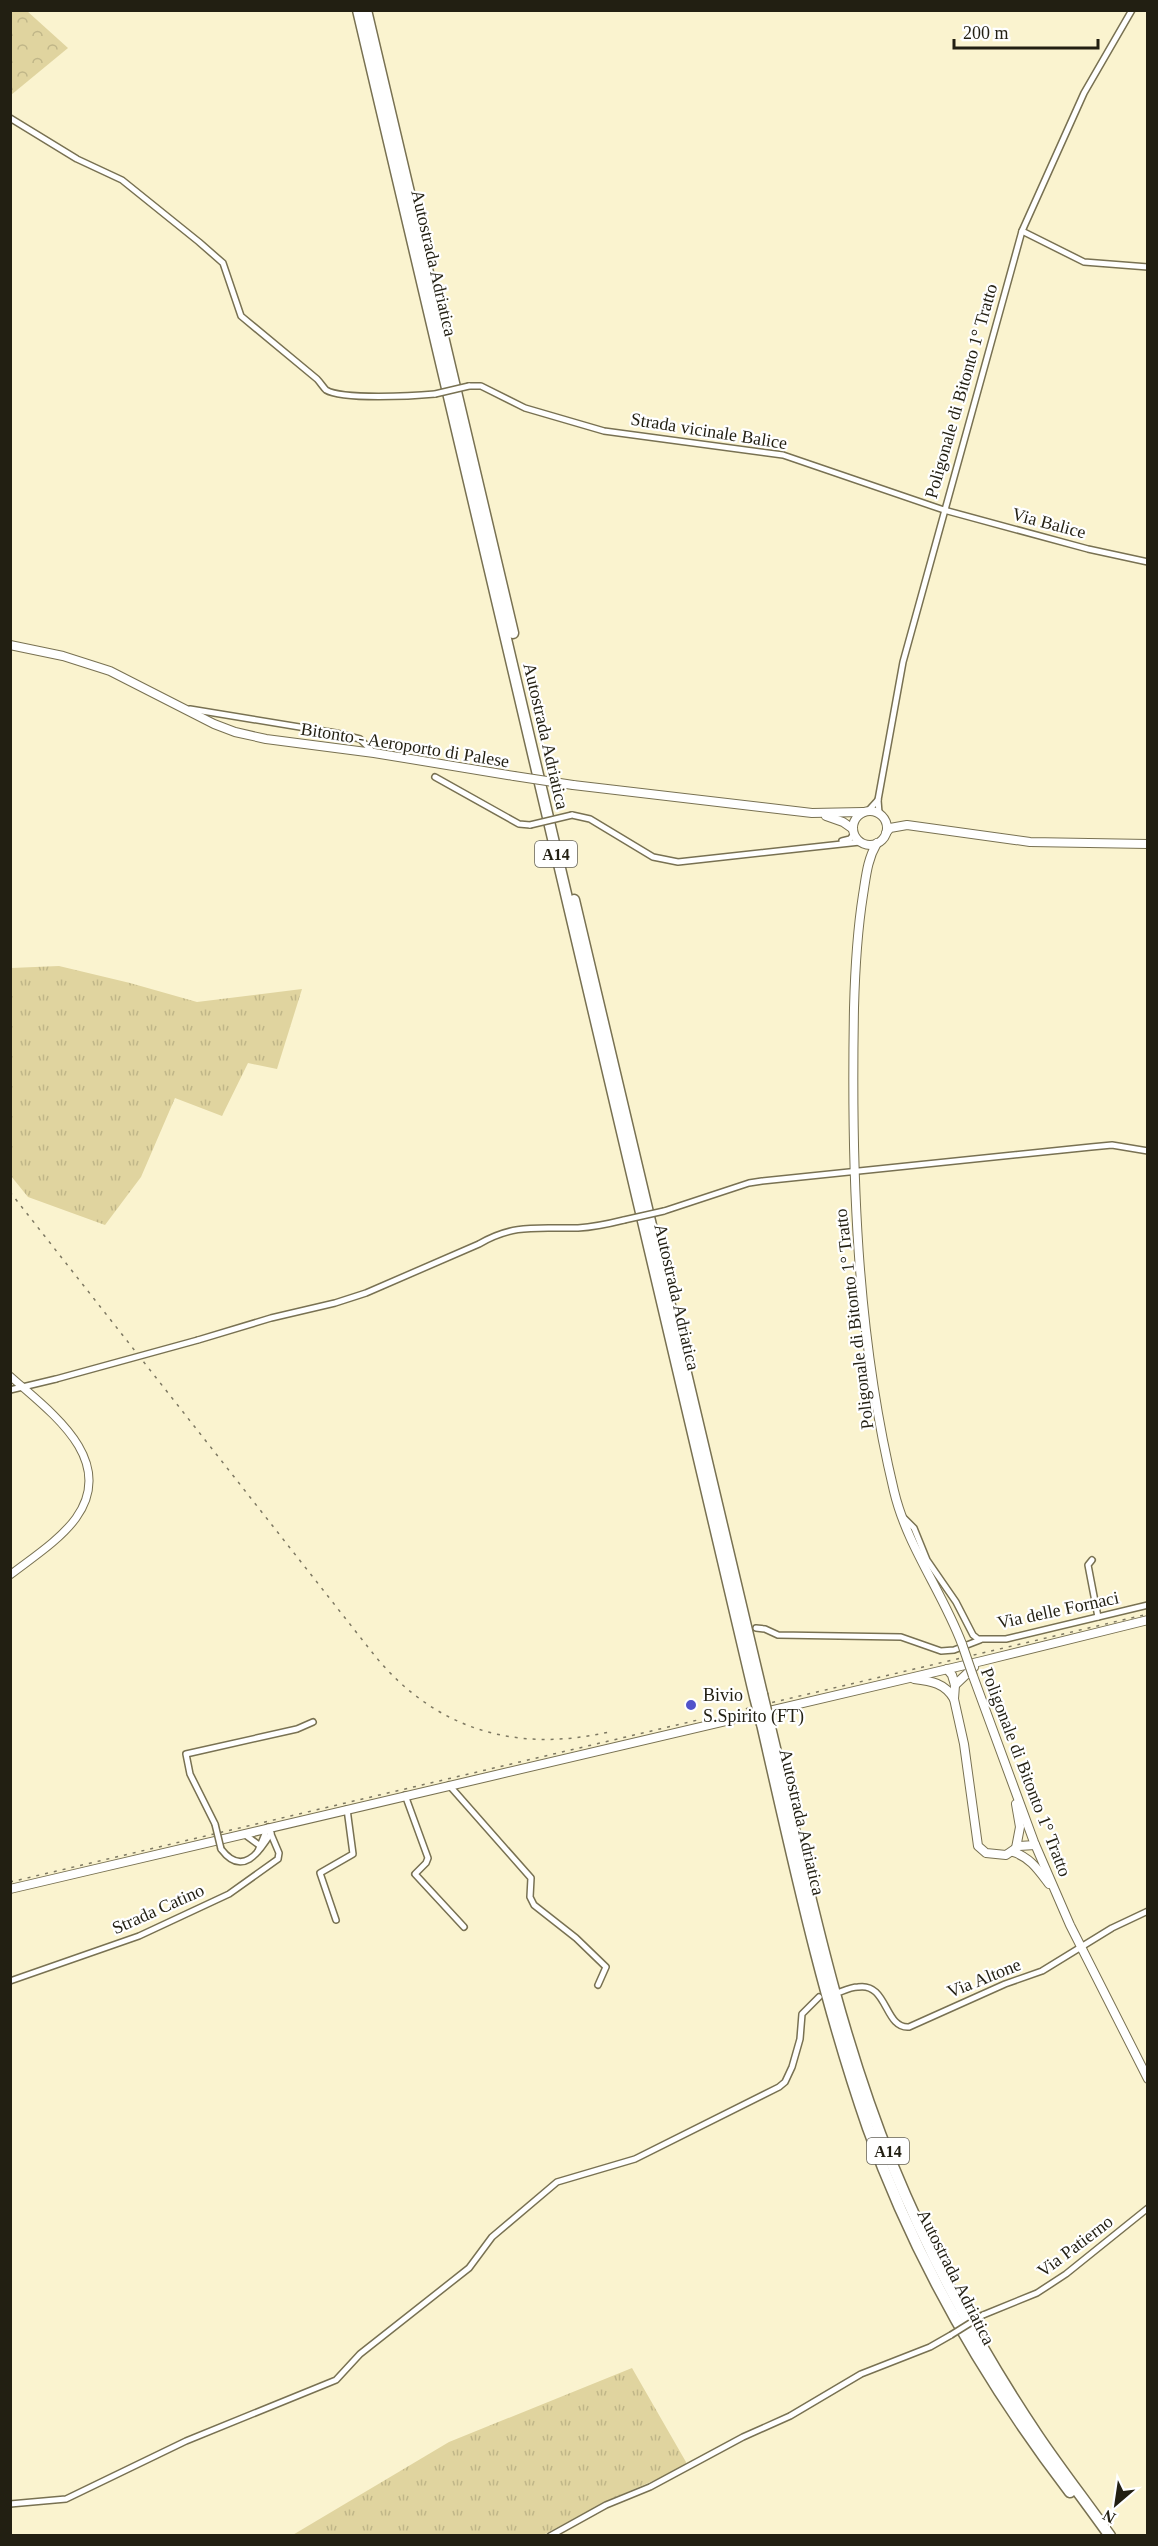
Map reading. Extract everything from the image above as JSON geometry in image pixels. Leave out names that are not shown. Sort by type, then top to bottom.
[{"type":"highway","name":"Autostrada Adriatica","points":[[358,10],[758,1695],[838,2007],[892,2163],[937,2263],[985,2352],[1039,2438],[1110,2535]]},
{"type":"highway","name":"Autostrada Adriatica","points":[[366,10],[758,1695]]},
{"type":"highway","name":"Autostrada Adriatica","points":[[765,1723],[824,1988],[857,2094],[884,2169],[929,2267],[980,2360],[1033,2442],[1103,2535]]},
{"type":"main road","name":"Bitonto - Aeroporto di Palese","points":[[10,645],[63,656],[110,671],[235,732],[266,739],[374,753],[573,784],[812,813]]},
{"type":"main road","points":[[853,832],[855,819],[866,811]]},
{"type":"main road","points":[[812,813],[866,811],[907,825],[1023,842],[1148,844]]},
{"type":"main road","points":[[812,813],[843,822],[862,843],[868,862]]},
{"type":"main road","points":[[880,814],[886,824],[886,833]]},
{"type":"main road","points":[[868,862],[877,843],[890,828],[907,825]]},
{"type":"main road","points":[[862,843],[877,843]]},
{"type":"main road","name":"Poligonale di Bitonto 1° Tratto","points":[[868,862],[856,940],[854,1172],[856,1230],[871,1364],[894,1491],[910,1541],[938,1591],[962,1644],[1035,1845],[1081,1947],[1148,2079]]},
{"type":"main road","points":[[10,1888],[242,1834],[269,1830],[405,1795],[906,1679],[1148,1620]]},
{"type":"main road","points":[[955,1684],[982,1661]]},
{"type":"main road","points":[[948,1669],[955,1684],[954,1699],[978,1846],[986,1853],[1006,1855],[1027,1850],[1035,1845]]},
{"type":"main road","points":[[948,1669],[948,1691]]},
{"type":"main road","points":[[906,1679],[928,1680],[944,1686],[954,1699]]},
{"type":"main road","points":[[1012,1785],[1020,1827],[1018,1843],[1013,1852]]},
{"type":"main road","points":[[1013,1852],[1022,1855],[1035,1866],[1058,1897]]},
{"type":"street","name":"Poligonale di Bitonto 1° Tratto","points":[[880,814],[878,800],[903,662],[1022,231],[1084,93],[1132,10]]},
{"type":"street","name":"Strada vicinale Balice","points":[[10,118],[77,159],[122,180],[199,242],[223,263],[241,315],[326,389],[339,394],[407,396],[481,386],[525,408],[604,431],[783,455],[944,510]]},
{"type":"street","points":[[1022,231],[1084,262],[1148,267]]},
{"type":"street","name":"Via Balice","points":[[944,510],[1088,549],[1148,562]]},
{"type":"street","points":[[183,708],[336,733],[360,739],[374,753]]},
{"type":"street","points":[[435,777],[519,824],[530,825],[572,815],[590,819],[653,857],[678,862],[837,843],[862,843]]},
{"type":"street","points":[[866,811],[878,800]]},
{"type":"street","points":[[837,843],[850,839],[853,832]]},
{"type":"street","points":[[10,1390],[271,1318],[335,1303],[366,1293],[495,1235],[516,1228],[580,1228],[624,1220],[664,1211],[749,1183],[1112,1145],[1148,1151]]},
{"type":"street","points":[[10,1376],[68,1429],[85,1456],[89,1473],[87,1492],[76,1519],[10,1575]]},
{"type":"street","name":"Via delle Fornaci","points":[[901,1516],[909,1520],[914,1528],[927,1560],[956,1602],[973,1635],[982,1639],[1006,1639],[1148,1605]]},
{"type":"street","points":[[1092,1560],[1088,1565],[1098,1617]]},
{"type":"street","points":[[756,1628],[778,1635],[901,1637],[941,1651],[954,1650],[982,1639]]},
{"type":"street","points":[[269,1830],[258,1853],[248,1860],[242,1862],[225,1855],[221,1849],[215,1824],[190,1774],[186,1754],[297,1729],[313,1722]]},
{"type":"street","points":[[448,1785],[531,1878],[530,1898],[534,1905],[576,1938],[606,1967],[597,1985]]},
{"type":"street","points":[[405,1795],[428,1858],[415,1874],[464,1927]]},
{"type":"street","points":[[336,1920],[320,1873],[353,1854],[347,1809]]},
{"type":"street","points":[[242,1834],[261,1845],[275,1844],[269,1830]]},
{"type":"street","name":"Strada Catino","points":[[10,1981],[139,1936],[229,1894],[278,1859],[279,1853],[275,1844]]},
{"type":"street","name":"Via Altone","points":[[840,1992],[858,1986],[872,1989],[881,1997],[898,2024],[903,2028],[909,2027],[958,2004],[1042,1971],[1148,1911]]},
{"type":"street","points":[[10,2504],[66,2499],[186,2440],[336,2380],[360,2354],[469,2268],[492,2237],[557,2182],[635,2159],[779,2087],[785,2082],[792,2067],[800,2039],[802,2014],[819,1997]]},
{"type":"street","name":"Via Patierno","points":[[550,2535],[606,2505],[650,2487],[790,2416],[861,2374],[930,2347],[983,2315],[1037,2293],[1066,2274],[1148,2208]]},
{"type":"green space","points":[[11,10],[27,11],[68,48],[11,95]]},
{"type":"green space","points":[[59,966],[197,1002],[302,989],[277,1069],[248,1063],[222,1116],[175,1098],[141,1177],[105,1225],[28,1197],[11,1176],[11,968]]},
{"type":"green space","points":[[632,2368],[686,2462],[685,2467],[609,2500],[543,2535],[291,2536],[449,2442]]},
{"type":"railway","points":[[10,1192],[375,1656],[399,1681],[424,1702],[451,1718],[480,1730],[510,1737],[542,1739],[575,1738],[609,1732]]},
{"type":"railway","points":[[10,1882],[1148,1614]]},
{"type":"place","name":"Bivio S.Spirito (FT)","points":[[691,1705]]}]
